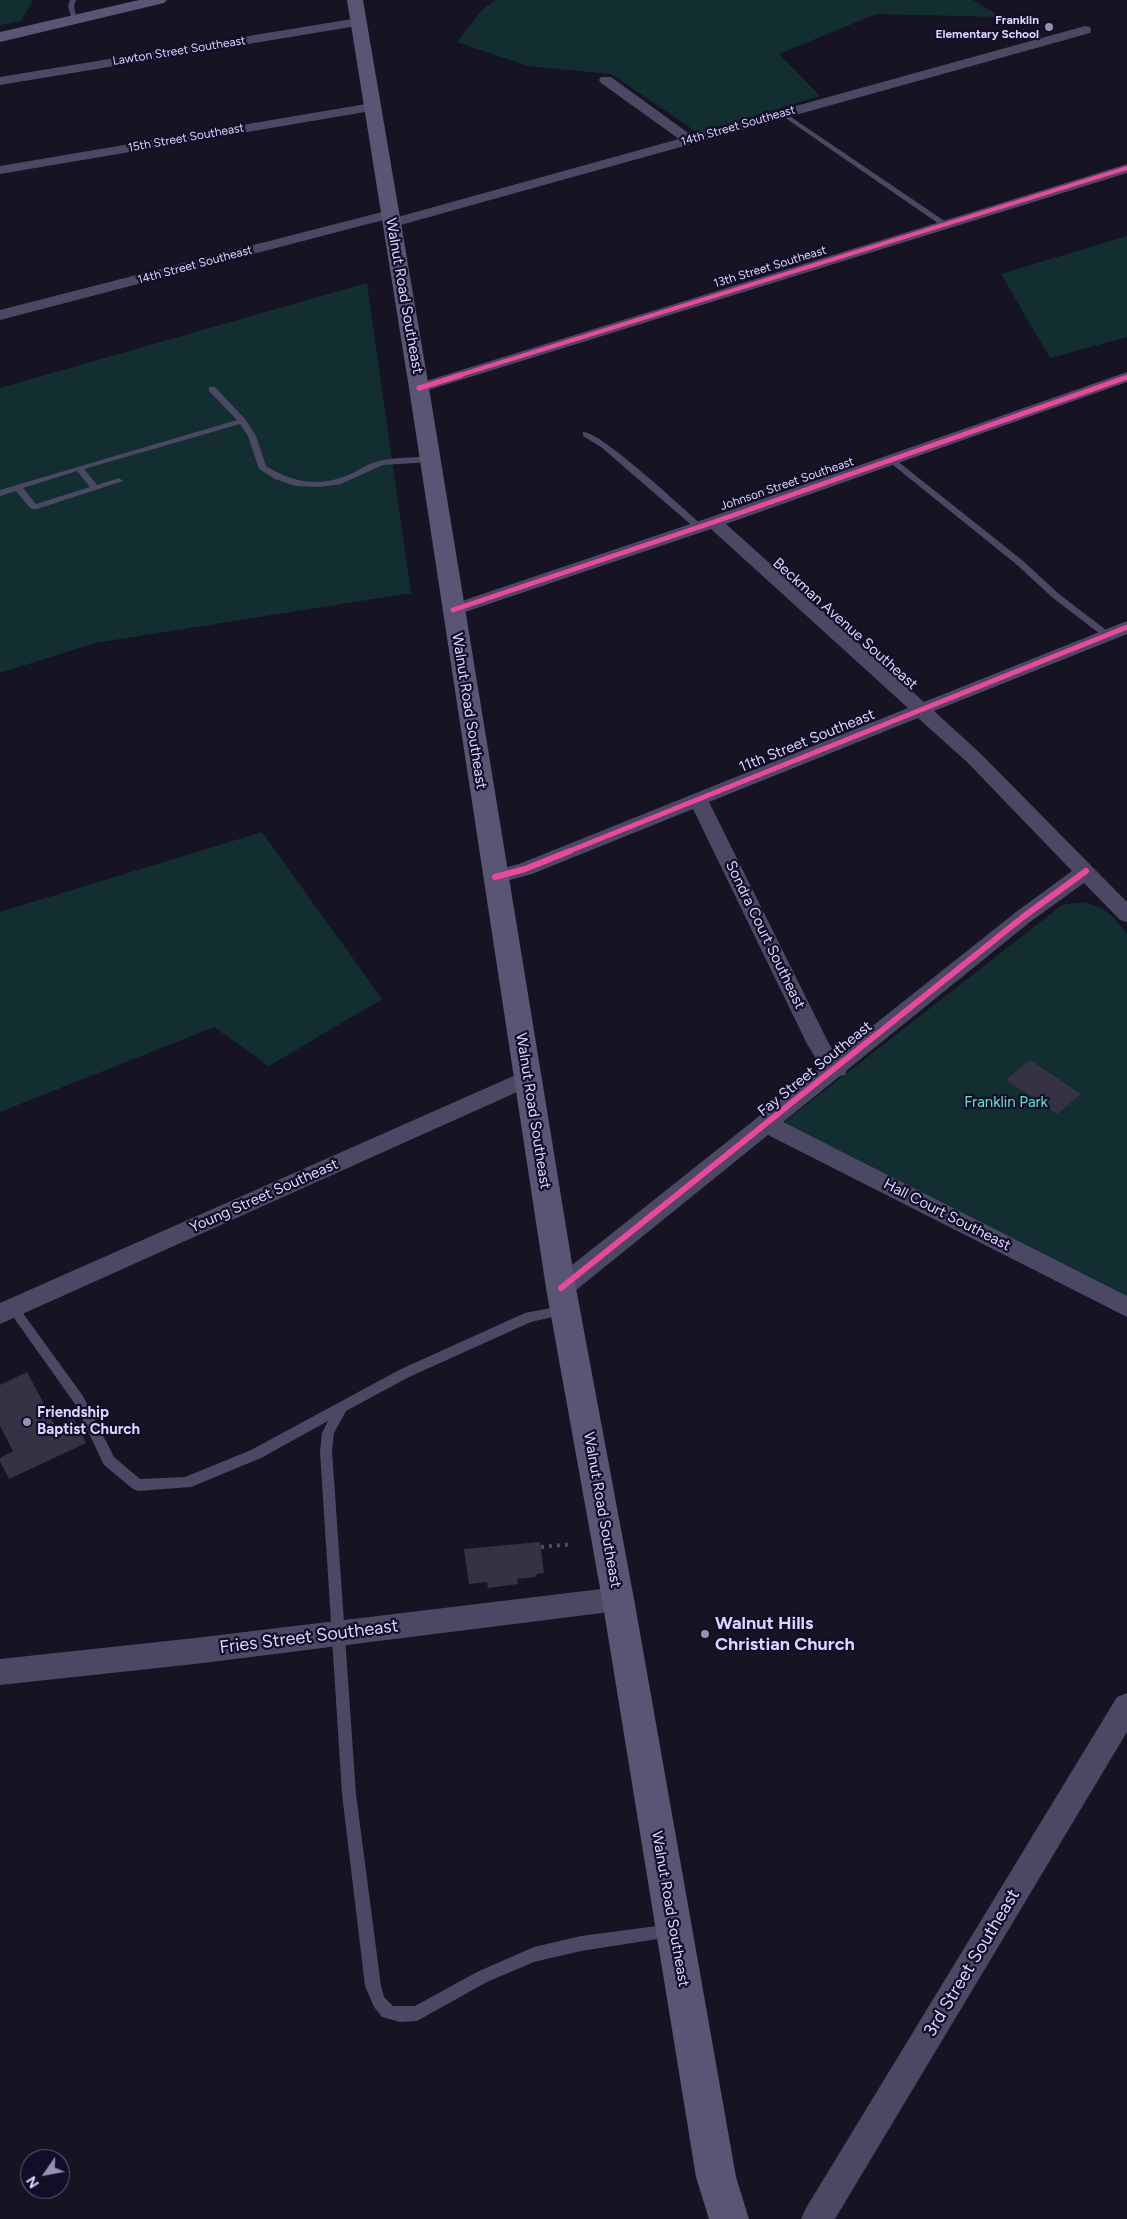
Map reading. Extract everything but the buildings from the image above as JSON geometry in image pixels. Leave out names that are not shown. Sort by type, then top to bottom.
[{"type":"main road","points":[[0,37],[159,0]]},
{"type":"main road","name":"Walnut Road Southeast","points":[[356,11],[419,388],[563,1299],[618,1599],[716,2177],[729,2219]]},
{"type":"street","name":"Lawton Street Southeast","points":[[0,80],[356,11]]},
{"type":"street","name":"14th Street Southeast","points":[[0,315],[391,218],[689,140],[1085,30]]},
{"type":"street","points":[[606,80],[689,140]]},
{"type":"street","name":"15th Street Southeast","points":[[0,170],[372,107]]},
{"type":"street","name":"13th Street Southeast","points":[[419,388],[1127,168]]},
{"type":"street","name":"Johnson Street Southeast","points":[[453,610],[1127,377]]},
{"type":"street","name":"Beckman Avenue Southeast","points":[[706,524],[921,709],[974,758],[1127,915]]},
{"type":"street","name":"11th Street Southeast","points":[[496,877],[525,868],[696,800],[1127,626]]},
{"type":"street","name":"Sondra Court Southeast","points":[[696,800],[705,811],[818,1044],[827,1059],[837,1069]]},
{"type":"street","name":"Fay Street Southeast","points":[[563,1299],[768,1124],[1023,918],[1086,871]]},
{"type":"street","name":"Young Street Southeast","points":[[6,1311],[527,1078]]},
{"type":"street","name":"Hall Court Southeast","points":[[768,1124],[1127,1307]]},
{"type":"street","name":"Fries Street Southeast","points":[[0,1672],[336,1634],[618,1599]]},
{"type":"street","name":"3rd Street Southeast","points":[[817,2219],[1127,1706]]},
{"type":"lane","points":[[73,0],[71,6],[74,20]]},
{"type":"lane","points":[[783,114],[945,224]]},
{"type":"lane","points":[[212,390],[242,420],[252,436],[262,467],[278,477],[295,482],[319,484],[341,480],[380,463],[430,459]]},
{"type":"lane","points":[[0,494],[79,468],[242,420]]},
{"type":"lane","points":[[586,434],[604,445],[706,524]]},
{"type":"lane","points":[[891,459],[1019,562],[1056,596],[1107,634]]},
{"type":"lane","points":[[79,468],[95,488]]},
{"type":"lane","points":[[18,488],[34,508],[119,481]]},
{"type":"lane","points":[[6,1311],[79,1400],[109,1461],[138,1485],[186,1483],[256,1454],[405,1373],[529,1317],[563,1299]]},
{"type":"lane","points":[[341,1408],[328,1433],[326,1452],[336,1634],[349,1794],[373,1986],[386,2012],[404,2016],[417,2013],[494,1972],[551,1950],[674,1931]]},
{"type":"path","points":[[541,1547],[572,1544]]},
{"type":"green space","points":[[0,0],[33,0],[21,21],[0,25]]},
{"type":"green space","points":[[495,0],[973,0],[1001,17],[876,14],[779,54],[820,96],[698,133],[611,74],[528,66],[457,42],[482,10]]},
{"type":"green space","points":[[1127,236],[1127,337],[1050,358],[1001,274]]},
{"type":"green space","points":[[367,283],[411,593],[95,643],[0,673],[0,388]]},
{"type":"green space","points":[[262,832],[382,999],[269,1066],[214,1027],[0,1112],[0,912]]},
{"type":"green space","name":"Franklin Park","points":[[1083,902],[1109,913],[1127,934],[1127,1300],[783,1123],[1062,905]]},
{"type":"cycle path","points":[[419,388],[1127,168]]},
{"type":"cycle path","points":[[453,610],[714,522],[1127,377]]},
{"type":"cycle path","points":[[495,877],[525,869],[1127,627]]},
{"type":"cycle path","points":[[561,1288],[1023,917],[1086,871]]},
{"type":"place","name":"Franklin Elementary School","points":[[1049,27]]},
{"type":"place","name":"Friendship Baptist Church","points":[[27,1422]]},
{"type":"place","name":"Walnut Hills Christian Church","points":[[705,1634]]}]
